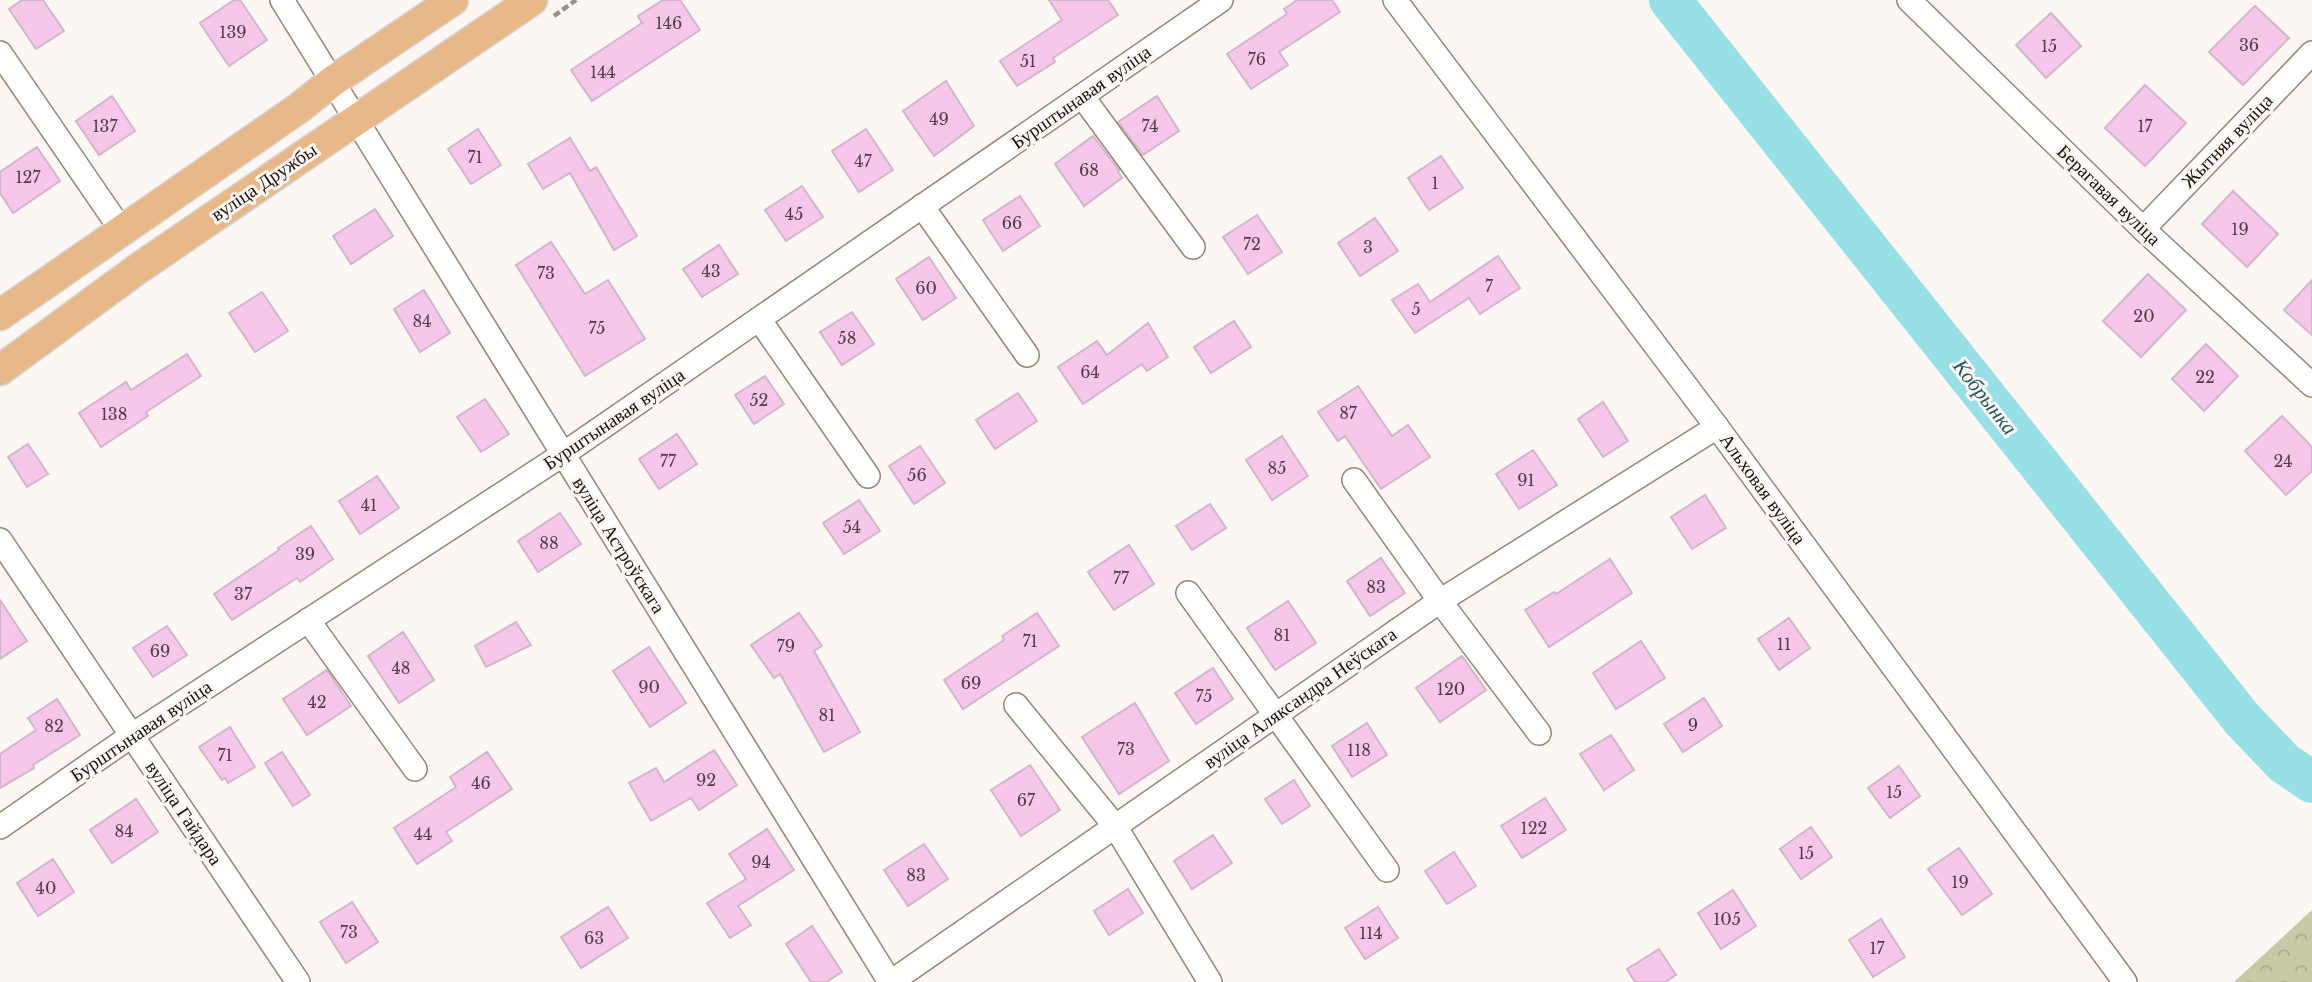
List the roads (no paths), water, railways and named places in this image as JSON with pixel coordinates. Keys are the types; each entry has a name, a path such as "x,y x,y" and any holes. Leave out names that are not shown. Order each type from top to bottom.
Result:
{"main road":[{"path":"0,315 453,0"},
{"path":"355,120 358,92 365,81 475,0"},
{"name":"вуліца Дружбы","path":"0,370 139,268 532,0"},
{"path":"139,268 218,196 326,118 335,98 333,82"},
{"path":"0,333 35,309 110,239"}],"street":[{"name":"вуліца Астроўскага","path":"282,0 890,982"},
{"name":"Бурштынавая вуліца","path":"0,827 131,736 562,455 1221,0"},
{"name":"Альховая вуліца","path":"1395,0 1717,427 2125,982"},
{"name":"Берагавая вуліца","path":"1909,0 2143,229 2312,385"},
{"path":"0,53 110,239"},
{"name":"Жытняя вуліца","path":"2143,229 2312,53"},
{"path":"1082,96 1193,247"},
{"path":"922,206 1027,355"},
{"path":"759,319 868,476"},
{"name":"вуліца Аляксандра Неўскага","path":"890,982 1440,601 1717,427"},
{"path":"1354,480 1539,733"},
{"name":"вуліца Гайдара","path":"0,540 298,982"},
{"path":"1188,593 1387,870"},
{"path":"308,620 415,769"},
{"path":"1016,705 1115,826 1210,982"}],"waterway":[{"name":"Кобрынка","path":"1670,0 2242,719 2284,763 2312,782"}]}
